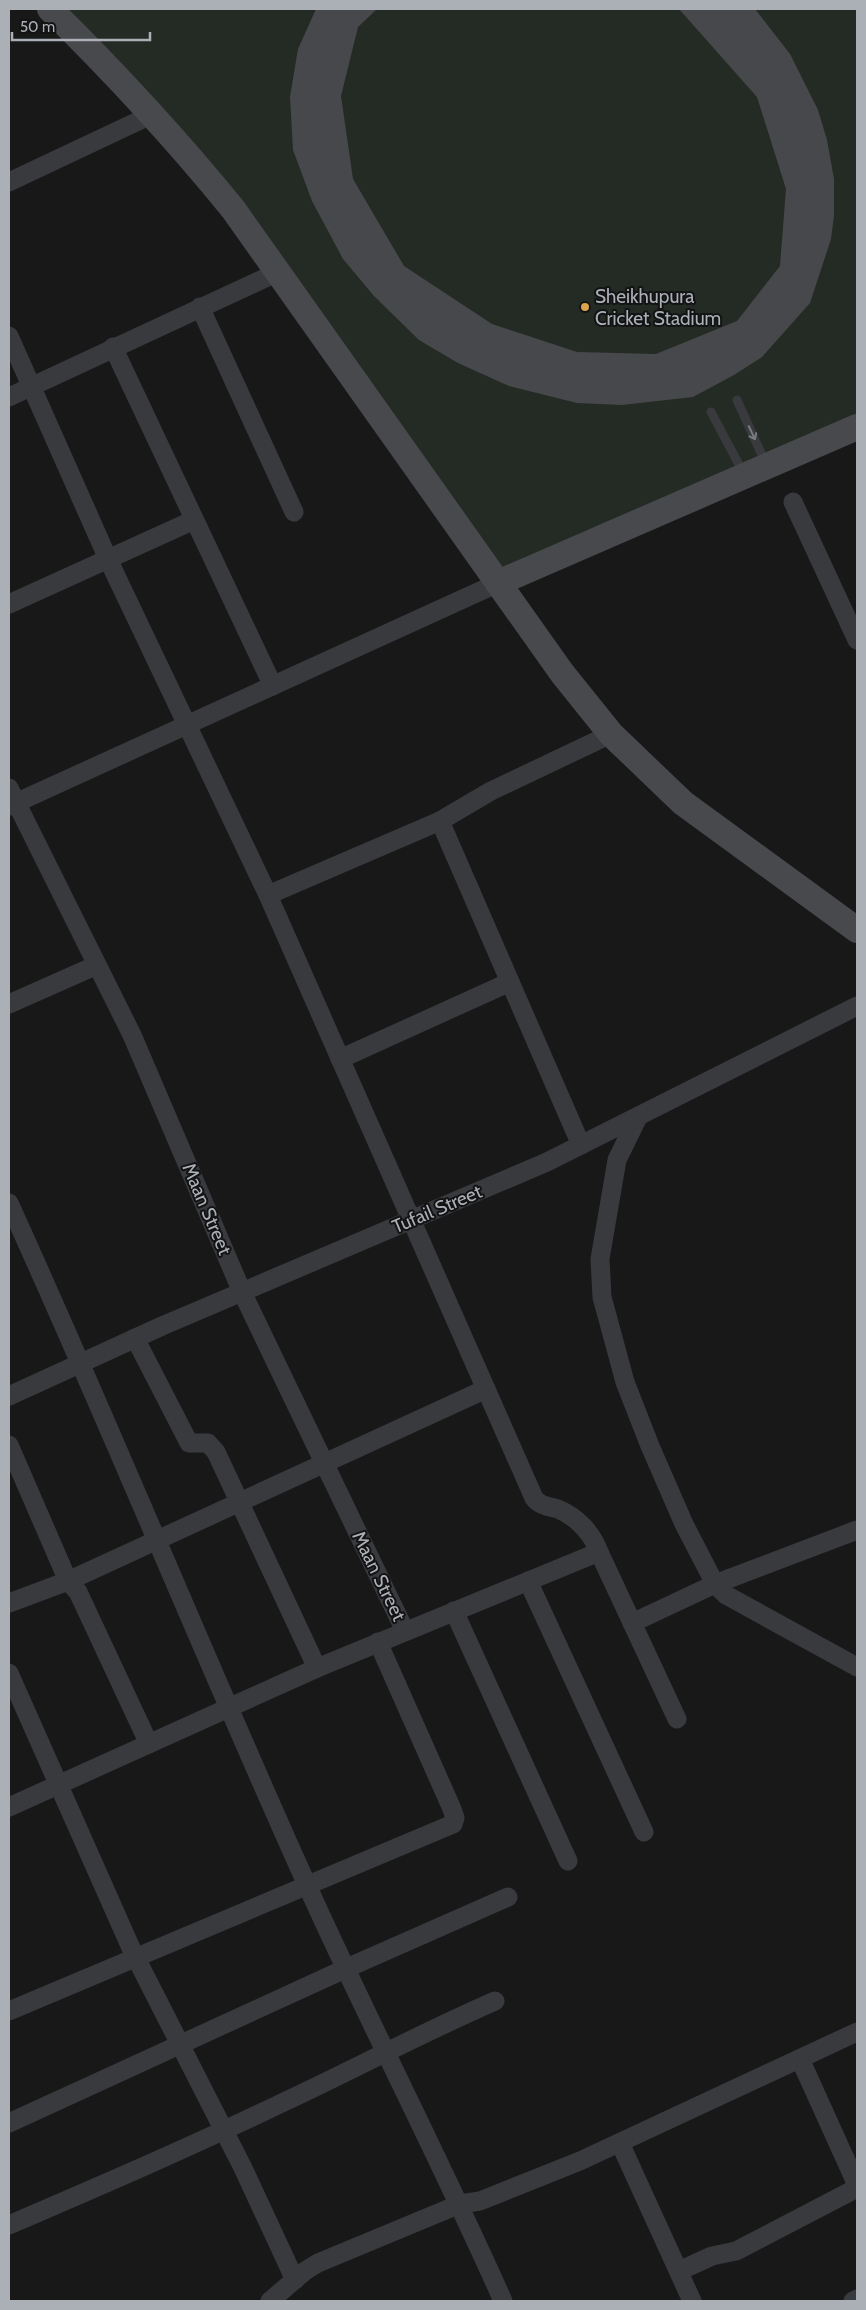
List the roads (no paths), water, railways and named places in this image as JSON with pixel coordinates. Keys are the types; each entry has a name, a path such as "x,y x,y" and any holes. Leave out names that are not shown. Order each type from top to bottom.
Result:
{"street":[{"path":"50,9 188,154 233,209 562,673 611,734 682,803 857,930"},
{"path":"9,182 151,114"},
{"path":"9,397 278,272"},
{"path":"200,308 294,512"},
{"path":"9,336 108,559 188,724 268,896 534,1498 539,1504 562,1511 577,1521 592,1538 677,1719"},
{"path":"113,348 273,686"},
{"path":"11,799 188,724 498,583 857,427"},
{"path":"794,502 857,640"},
{"path":"9,604 194,520"},
{"path":"268,896 440,821 491,791 611,734"},
{"name":"Maan Street","path":"11,799 132,1035 242,1292 405,1631"},
{"path":"440,821 581,1145"},
{"path":"9,1004 97,965"},
{"path":"340,1059 510,982"},
{"name":"Tufail Street","path":"9,1396 135,1338 547,1162 857,1006"},
{"path":"638,1116 617,1160 600,1259 602,1297 625,1382 650,1446 684,1524 715,1584 726,1595 857,1667"},
{"path":"9,1203 81,1363 228,1708 307,1885 460,2204 503,2301"},
{"path":"135,1338 189,1443 208,1443 211,1445 317,1668"},
{"path":"9,1603 68,1581 486,1389"},
{"path":"9,1444 68,1581 78,1592 149,1744"},
{"path":"632,1623 715,1584 857,1530"},
{"path":"9,1807 317,1668 599,1552"},
{"path":"528,1581 644,1832"},
{"path":"454,1611 568,1861"},
{"path":"9,2010 136,1959 448,1826 455,1821 452,1809 378,1642"},
{"path":"9,1673 15,1702 58,1784 136,1959 224,2131 295,2280"},
{"path":"9,2123 346,1968 508,1897"},
{"path":"9,2225 224,2131 388,2053 425,2031 495,2001"},
{"path":"270,2301 318,2263 460,2204 480,2201 523,2185 857,2032"},
{"path":"679,2271 712,2256 736,2251 857,2187 800,2059"},
{"path":"620,2142 692,2301"},
{"path":"853,2301 857,2299"}],"lane":[{"path":"737,400 756,471"},
{"path":"711,412 756,471"}],"place":[{"name":"Sheikhupura Cricket Stadium","path":"585,307"}]}
